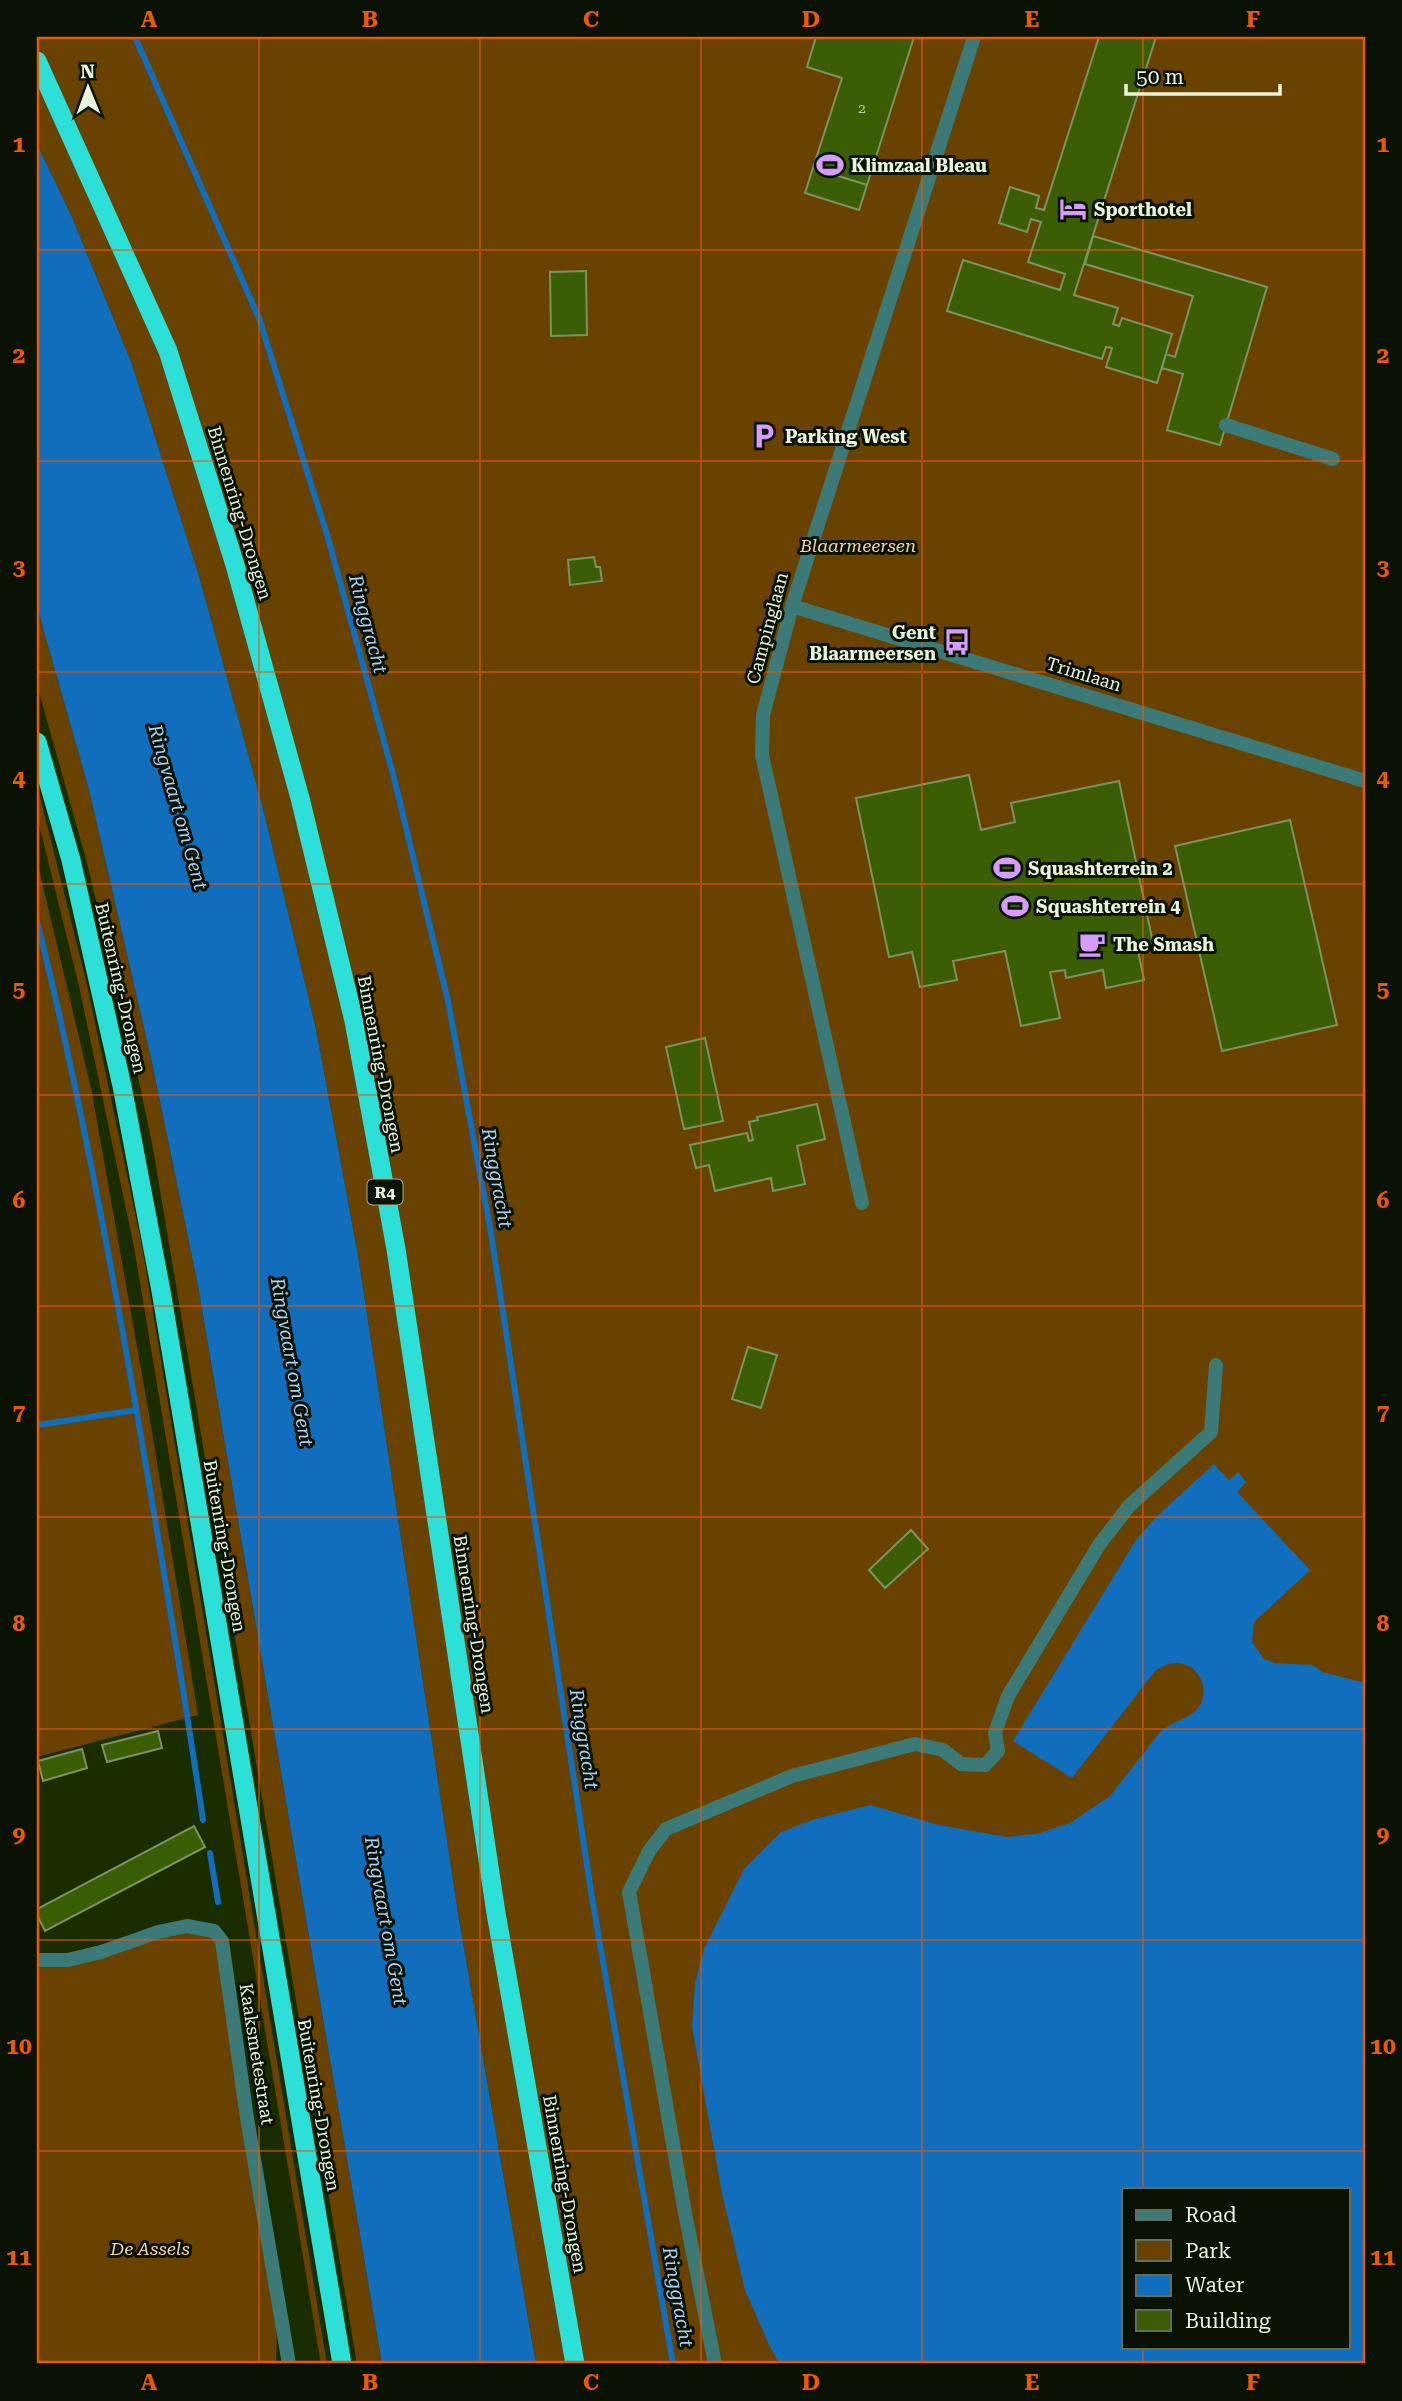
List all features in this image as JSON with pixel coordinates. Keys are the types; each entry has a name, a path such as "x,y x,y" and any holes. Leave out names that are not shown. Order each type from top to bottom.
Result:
{"highway":[{"name":"Binnenring-Drongen","path":"37,61 168,351 243,591 300,798 354,1021 396,1249 496,1913 575,2364"},
{"name":"Buitenring-Drongen","path":"37,742 71,860 122,1086 161,1291 342,2364"}],"street":[{"name":"Campinglaan","path":"862,1203 762,755 763,715 792,606 974,37"},
{"path":"1226,425 1333,459"},
{"name":"Trimlaan","path":"792,606 1365,781"},
{"path":"715,2364 685,2213 629,1892 649,1851 666,1829 792,1776 915,1744 943,1750 961,1764 985,1765 998,1751 995,1733 1008,1696 1099,1545 1129,1507 1211,1432 1216,1365"},
{"name":"Kaaksmetestraat","path":"37,1960 68,1960 101,1952 158,1932 187,1926 214,1931 222,1941 247,2118 289,2364"}],"green space":[{"name":"Blaarmeersen","path":"37,37 1365,37 1365,2364 536,2364 459,1919 358,1255 316,1029 263,808 199,576 132,364 72,217 37,144"},
{"path":"37,607 89,790 152,1063 198,1286 382,2364 357,2364 153,1148 130,1039 86,859 37,685"},
{"path":"37,785 87,985 142,1246 327,2364 321,2364 134,1247 79,986 37,816"},
{"path":"37,861 91,1088 150,1420 198,1715 37,1757"},
{"name":"De Assels","path":"214,1931 277,2322 276,2364 37,2364 37,1960 158,1932"}],"water":[{"name":"Ringvaart om Gent","path":"37,144 72,217 132,364 199,576 263,808 316,1029 358,1255 459,1919 536,2364 382,2364 198,1286 152,1063 89,790 37,607"},
{"path":"1214,1464 1229,1480 1238,1472 1246,1482 1237,1492 1310,1570 1254,1622 1252,1642 1264,1659 1275,1663 1313,1665 1322,1672 1365,1683 1365,2364 780,2364 745,2290 722,2193 692,2027 695,1983 704,1949 744,1869 781,1832 815,1819 870,1805 939,1825 1007,1837 1040,1833 1070,1823 1110,1796 1160,1732 1192,1714 1200,1705 1203,1685 1197,1673 1187,1665 1177,1663 1155,1671 1072,1778 1013,1741 1136,1540 1156,1517"}],"building":[{"path":"816,37 914,37 867,185 813,168 842,78 807,67"},
{"name":"Sporthotel","path":"1099,37 1156,37 1074,295 1118,308 1113,324 1119,326 1122,318 1172,334 1157,383 1106,367 1112,348 1106,347 1102,359 947,311 963,260 1060,290 1065,274 1028,262 1041,222 1031,219 1027,232 999,223 1010,187 1039,196 1036,208 1044,210"},
{"path":"813,168 867,185 859,210 805,193"},
{"path":"1093,236 1267,287 1220,445 1167,430 1183,374 1162,368 1166,354 1175,357 1193,296 1085,264"},
{"path":"586,271 587,335 551,336 550,272"},
{"path":"594,557 596,567 600,567 602,581 570,585 568,560"},
{"path":"969,775 981,830 1015,822 1011,803 1119,781 1153,943 1137,946 1144,980 1106,988 1103,970 1066,978 1065,970 1050,972 1060,1018 1021,1026 1005,951 953,961 957,980 920,987 912,952 889,957 856,798"},
{"path":"1290,820 1337,1025 1222,1051 1175,846"},
{"path":"705,1038 723,1121 684,1129 666,1047"},
{"path":"817,1104 825,1139 797,1146 805,1184 773,1191 771,1178 715,1191 709,1165 696,1168 690,1145 747,1133 749,1141 753,1140 749,1122 758,1120 757,1117"},
{"path":"748,1347 777,1355 761,1408 732,1399"},
{"path":"911,1530 928,1549 885,1588 869,1570"},
{"path":"158,1731 162,1748 107,1762 102,1745"},
{"path":"82,1749 87,1768 43,1781 38,1761"},
{"path":"194,1826 205,1847 45,1931 37,1909"}],"waterway":[{"name":"Ringgracht","path":"135,37 259,318 328,538 393,774 448,1001 491,1233 592,1898 673,2364"},
{"path":"37,921 97,1192 137,1414 203,1820"},
{"path":"37,1425 136,1410"},
{"path":"210,1853 218,1902"}],"place":[{"name":"Klimzaal Bleau","path":"830,165"},
{"name":"Sporthotel","path":"1073,209"},
{"name":"Parking West","path":"764,436"},
{"name":"Gent Blaarmeersen","path":"957,642"},
{"name":"Squashterrein 2","path":"1007,868"},
{"name":"Squashterrein 4","path":"1015,906"},
{"name":"The Smash","path":"1092,944"}]}
